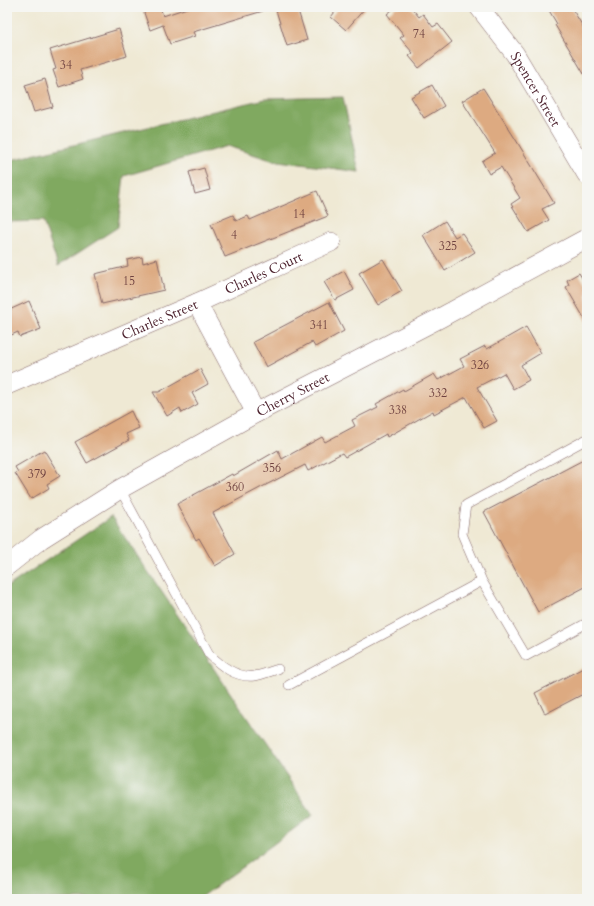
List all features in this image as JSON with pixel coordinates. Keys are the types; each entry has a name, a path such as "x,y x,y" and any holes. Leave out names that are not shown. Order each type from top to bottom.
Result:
{"street":[{"name":"Spencer Street","path":"479,7 515,54 587,175"},
{"name":"Cherry Street","path":"7,566 41,539 120,489 256,413 440,318 587,238"},
{"name":"Charles Court","path":"197,303 331,242"},
{"name":"Charles Street","path":"7,385 197,303 256,413"}],"lane":[{"path":"587,439 466,505 462,534 482,581 526,656 587,623"},
{"path":"120,489 209,654 230,671 240,675 254,676 278,669"},
{"path":"289,685 482,581"}],"green space":[{"path":"343,97 359,172 271,160 227,146 124,176 118,227 58,266 43,221 7,222 7,161 264,99"},
{"path":"111,517 313,815 199,899 7,899 7,587"}],"building":[{"path":"142,7 160,7 163,16 190,7 262,7 263,11 193,32 195,36 170,44 163,25 150,30"},
{"path":"275,7 297,7 307,40 287,46"},
{"path":"339,7 366,7 346,30 331,17"},
{"path":"396,7 411,7 419,17 423,14 433,27 438,24 452,42 419,68 409,56 413,53 400,38 404,35 387,14"},
{"path":"547,7 571,7 587,33 587,79 555,25 557,24"},
{"path":"119,29 127,56 80,70 83,79 59,87 53,70 56,69 50,50"},
{"path":"45,79 53,107 34,112 25,85"},
{"path":"432,85 444,106 424,118 411,97"},
{"path":"483,88 554,203 542,209 549,220 528,232 511,204 520,198 501,167 489,174 482,161 495,153 462,101"},
{"path":"204,168 210,190 195,194 189,172"},
{"path":"317,191 328,216 225,257 211,224 233,215 236,221 248,216 250,220"},
{"path":"445,221 455,237 462,233 475,252 445,271 423,235"},
{"path":"142,257 143,263 157,259 164,290 102,304 95,274 128,266 127,260"},
{"path":"383,259 402,291 378,305 359,273"},
{"path":"344,271 354,290 335,300 324,282"},
{"path":"579,273 587,286 587,323 566,287 569,285 567,280"},
{"path":"29,301 41,329 20,337 18,332 7,337 7,311"},
{"path":"329,302 344,331 315,347 312,342 266,367 253,342"},
{"path":"526,327 541,353 521,365 529,380 513,389 504,373 477,387 497,421 484,428 466,397 434,414 433,411 387,437 386,434 345,457 342,453 308,471 305,465 213,513 235,554 215,566 199,538 196,540 177,504 232,474 233,476 278,450 282,459 322,437 325,442 355,426 352,420 378,407 376,404 403,389 404,391 434,374 438,380 464,366 460,359 485,346 487,349"},
{"path":"200,369 208,384 192,393 198,404 182,413 180,408 167,416 153,392 159,392"},
{"path":"131,411 139,428 126,434 129,440 87,463 75,442"},
{"path":"44,450 60,476 47,484 49,488 31,499 15,473 18,472 15,467"},
{"path":"587,458 587,586 538,612 484,512"},
{"path":"587,666 587,692 545,714 535,693"}]}
